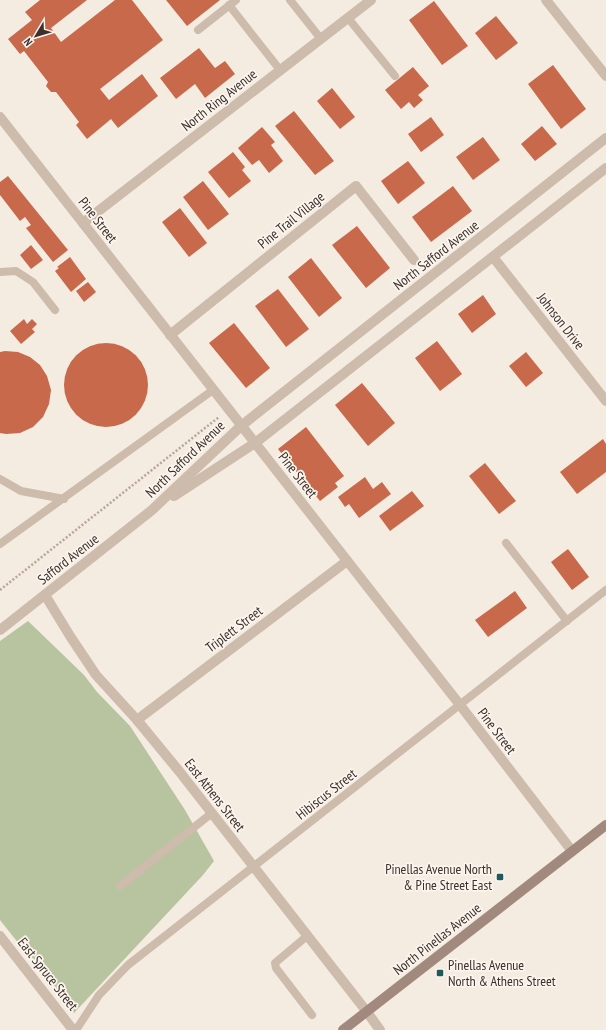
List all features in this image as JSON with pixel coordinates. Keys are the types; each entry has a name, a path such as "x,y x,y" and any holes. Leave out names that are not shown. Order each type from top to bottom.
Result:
{"main road":[{"name":"North Pinellas Avenue","path":"343,1030 606,825"}],"street":[{"name":"North Ring Avenue","path":"83,223 371,0"},
{"path":"546,0 605,72"},
{"name":"Pine Street","path":"0,117 460,705 572,851"},
{"name":"North Safford Avenue","path":"152,510 241,426 606,138"},
{"name":"North Safford Avenue","path":"152,510 255,443 606,168"},
{"name":"Pine Trail Village","path":"170,335 356,186 414,260"},
{"name":"Johnson Drive","path":"493,257 606,401"},
{"name":"Safford Avenue","path":"0,630 152,510"},
{"name":"Triplett Street","path":"137,720 347,561"},
{"name":"East Athens Street","path":"45,595 96,675 137,720 212,813 380,1030"},
{"name":"East Spruce Street","path":"0,936 74,1030"}],"lane":[{"path":"198,30 236,0"},
{"path":"290,0 321,39"},
{"path":"229,5 280,70"},
{"path":"348,18 395,76"},
{"path":"0,272 16,271 33,282 55,310"},
{"path":"0,544 213,390"},
{"path":"0,480 21,491 64,499"},
{"path":"506,543 567,621"},
{"name":"Hibiscus Street","path":"74,1030 99,995 128,965 606,590"},
{"path":"120,886 212,813"},
{"path":"307,936 275,962 276,968 312,1015"}],"green space":[{"path":"28,621 84,675 97,692 130,726 185,810 214,861 203,875 74,1013 38,963 23,949 0,920 0,641"}],"building":[{"path":"40,0 87,0 51,28 61,42 115,0 132,0 163,40 100,89 109,100 142,74 158,96 118,128 111,119 87,139 76,125 79,122 56,92 51,92 46,86 48,82 24,51 20,54 8,39 32,20 25,12"},
{"path":"166,0 220,0 187,26"},
{"path":"434,1 468,46 442,65 409,20"},
{"path":"496,16 518,43 496,60 475,33"},
{"path":"199,48 215,68 225,61 235,74 205,98 195,84 176,99 160,78"},
{"path":"553,65 586,109 561,129 528,84"},
{"path":"413,67 429,86 418,95 423,100 414,108 409,102 401,109 385,90"},
{"path":"332,88 355,117 340,129 317,101"},
{"path":"294,111 334,161 315,175 275,126"},
{"path":"431,117 444,135 421,152 408,134"},
{"path":"542,126 557,144 535,161 521,144"},
{"path":"262,127 275,142 271,145 283,161 269,173 259,160 252,165 238,148"},
{"path":"483,137 500,160 473,180 456,157"},
{"path":"233,152 245,167 242,170 251,181 229,198 208,172"},
{"path":"408,161 425,183 398,204 381,181"},
{"path":"8,176 68,250 53,262 26,228 31,225 25,217 20,221 0,195 0,182"},
{"path":"203,181 229,214 208,230 183,197"},
{"path":"453,186 472,211 431,242 412,217"},
{"path":"180,208 207,243 189,257 162,222"},
{"path":"357,226 390,268 366,288 332,245"},
{"path":"31,245 43,260 31,269 20,255"},
{"path":"70,257 86,279 71,292 55,271 59,268 57,267"},
{"path":"311,258 342,298 319,317 288,277"},
{"path":"88,282 96,292 84,302 76,291"},
{"path":"278,289 309,329 286,347 255,306"},
{"path":"483,295 496,314 472,333 458,314"},
{"path":"24,319 27,324 32,319 37,324 32,329 35,332 21,344 10,331"},
{"path":"234,323 270,368 246,388 209,343"},
{"path":"437,341 462,374 440,391 415,358"},
{"path":"106,343 122,346 136,355 145,369 148,385 145,401 136,415 122,424 106,427 90,424 76,415 67,401 64,385 67,369 76,355 90,346"},
{"path":"0,352 18,352 30,357 40,365 47,376 51,390 49,404 43,417 33,427 20,433 0,433"},
{"path":"526,352 543,373 526,387 509,366"},
{"path":"362,383 395,423 368,446 335,405"},
{"path":"306,427 344,476 335,483 338,487 320,501 278,449"},
{"path":"603,439 606,444 606,472 577,494 560,472"},
{"path":"485,463 516,501 499,514 469,476"},
{"path":"365,477 373,489 382,482 391,494 359,518 349,504 345,507 338,497"},
{"path":"412,491 424,506 390,531 379,516"},
{"path":"568,549 589,577 572,590 551,562"},
{"path":"515,591 527,608 488,637 475,620"}],"place":[{"name":"Pinellas Avenue North & Pine Street East","path":"500,877"},
{"name":"Pinellas Avenue North & Athens Street","path":"440,973"}]}
